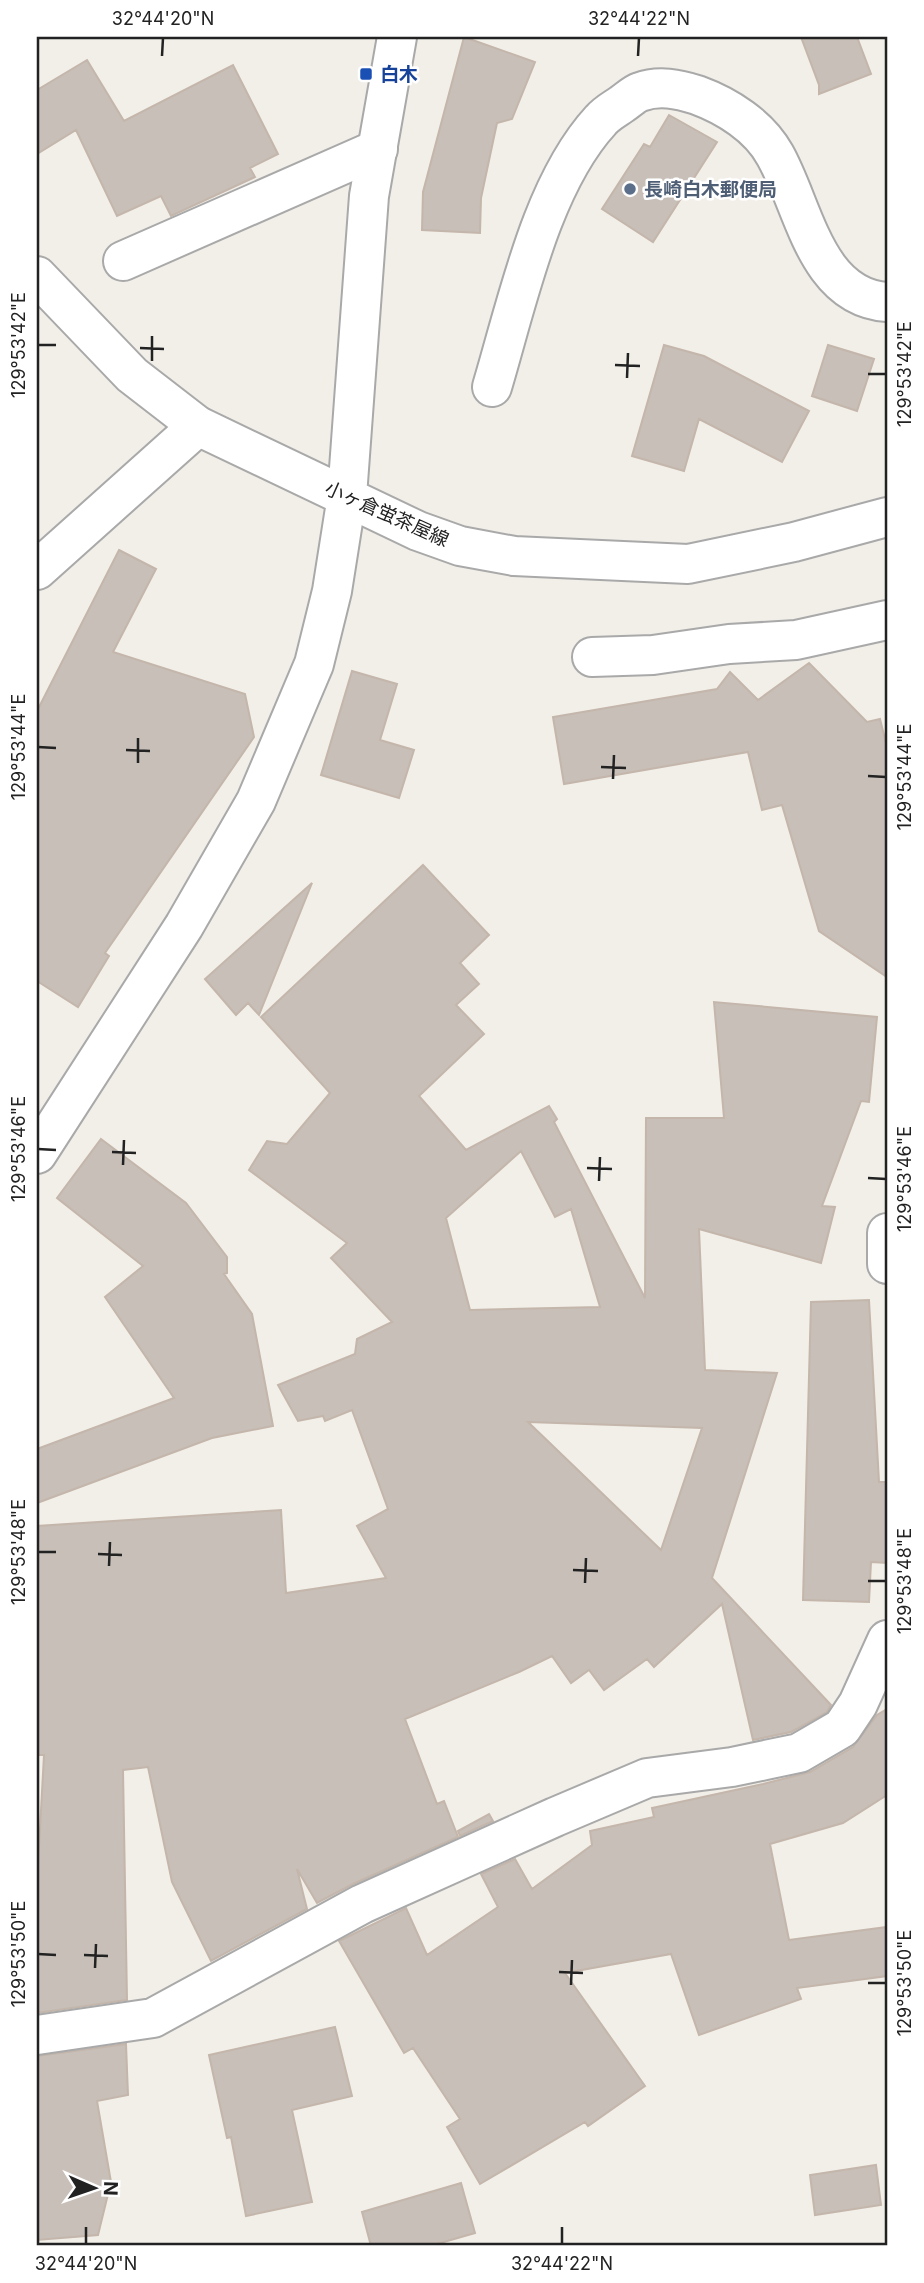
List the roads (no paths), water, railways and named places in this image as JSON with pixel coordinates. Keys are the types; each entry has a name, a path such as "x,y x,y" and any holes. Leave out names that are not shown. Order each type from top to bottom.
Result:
{"street":[{"path":"37,1154 184,926 256,801 314,664 332,591 346,496 368,210 397,37"},
{"path":"492,387 544,215 579,150 602,118 639,92 673,87 743,117 774,152 822,261 836,280 856,293 876,301 887,302"},
{"path":"123,261 377,149"},
{"name":"小ヶ倉蛍茶屋線","path":"37,276 132,375 198,426 418,531 460,546 514,556 688,564 794,542 887,517"},
{"path":"37,570 198,426"},
{"path":"592,657 653,655 729,644 796,640 887,620"},
{"path":"887,1233 887,1264"},
{"path":"37,2035 153,2018 362,1904 647,1778 732,1767 799,1753 842,1728 858,1704 887,1640"}],"place":[{"name":"白木","path":"366,74"},
{"name":"長崎白木郵便局","path":"630,189"}]}
